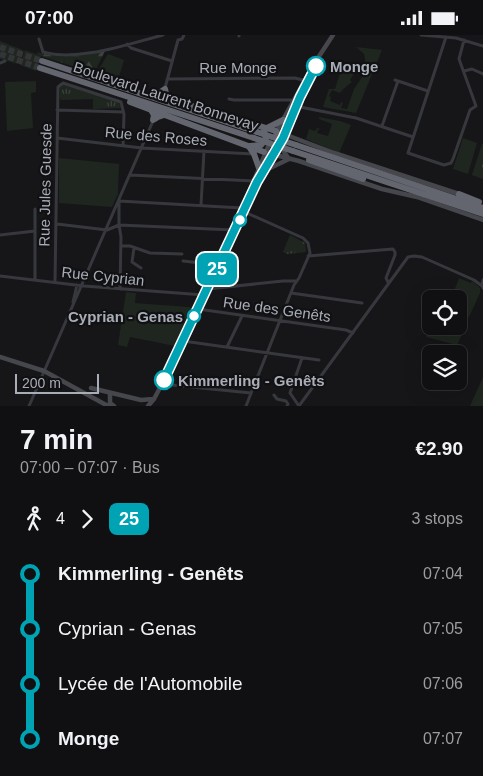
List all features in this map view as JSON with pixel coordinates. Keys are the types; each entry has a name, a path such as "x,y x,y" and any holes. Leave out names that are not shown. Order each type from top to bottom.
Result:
{"highway":[{"name":"Boulevard Laurent Bonnevay","path":"483,208 294,150 275,148 270,142 256,135 97,87 41,65 112,85 256,135 294,150 483,214"},
{"path":"112,85 120,85 167,98 276,131 278,147"},
{"path":"97,87 150,110 264,152"},
{"path":"156,95 164,89 167,98"},
{"path":"150,110 154,115 153,120"},
{"path":"153,120 164,115"},
{"path":"264,128 286,123"},
{"path":"249,147 261,145 266,139 264,128"},
{"path":"249,147 261,170"},
{"path":"294,150 363,179"},
{"path":"458,194 483,203"}],"main road":[{"path":"152,406 208,289 261,170 278,147 284,135 286,123 306,81 333,35"},
{"path":"261,170 264,152 276,131 286,123"},
{"path":"286,123 294,150"},
{"path":"276,131 284,135 294,150 382,189 417,197"},
{"path":"316,146 284,152 288,140 316,146 458,194"},
{"path":"270,142 273,155"},
{"path":"264,152 273,155 294,150"},
{"path":"261,170 294,150"},
{"path":"363,179 483,219"},
{"path":"0,357 44,371 111,405 112,393"},
{"path":"91,388 141,400 154,399"},
{"path":"141,400 147,406 154,399"}],"street":[{"path":"39,39 42,52 65,55 85,53 163,35"},
{"path":"164,89 178,40 182,39 184,35"},
{"path":"421,35 449,37 483,46"},
{"path":"174,36 178,40"},
{"path":"449,37 428,91 408,153 448,165 453,159 470,109 476,106 460,56 464,40"},
{"path":"127,44 132,48 172,61"},
{"path":"0,63 6,61"},
{"path":"464,71 472,69 483,74"},
{"name":"Rue Monge","path":"168,79 295,78 306,81"},
{"path":"382,126 396,81 428,91"},
{"name":"Rue Jules Guesde","path":"55,282 58,87 63,83 117,100 121,102 123,112"},
{"path":"229,99 290,100 296,105 356,118 413,137"},
{"path":"57,110 123,112 122,145"},
{"path":"29,406 72,307 79,286 107,230 153,120"},
{"name":"Rue des Roses","path":"57,138 142,148 254,154"},
{"path":"201,205 204,151"},
{"path":"130,175 256,181"},
{"path":"119,201 240,207 249,214 305,239 310,250 308,257 279,321 246,406"},
{"path":"119,201 120,289"},
{"path":"35,209 35,280"},
{"path":"56,224 107,230 119,225 234,230"},
{"path":"0,235 35,231"},
{"path":"121,247 134,248 150,253 182,254"},
{"path":"134,248 132,262 141,268"},
{"path":"308,257 393,249 395,255 386,278 388,282"},
{"path":"302,358 290,393 299,406 388,282 405,260 414,256 440,264 453,272 474,280 482,287"},
{"path":"183,261 219,265"},
{"name":"Rue Cyprian","path":"0,276 79,286 205,295"},
{"path":"474,280 483,280 482,287"},
{"path":"208,289 296,281"},
{"path":"291,293 362,303"},
{"name":"Rue des Genêts","path":"198,309 337,329 353,333"},
{"path":"227,347 242,315"},
{"path":"183,341 319,360"},
{"path":"162,384 251,393"},
{"path":"274,395 277,399 286,401 287,406"}],"green space":[{"path":"0,41 23,50 18,64 0,59"},
{"path":"356,47 382,50 356,113 323,107 329,89 335,89 341,70 353,74 356,71 350,80 352,82 340,93 332,90 329,96 331,97 330,101 340,105 341,102 343,103 341,108 347,109 354,89 362,77 366,65 364,54"},
{"path":"25,50 41,56 36,71 20,65"},
{"path":"105,51 94,73 38,55 37,52 63,57"},
{"path":"108,54 124,60 118,80 97,72"},
{"path":"36,81 36,92 31,93 33,128 7,131 5,82"},
{"path":"63,83 118,101 121,108 93,109 93,99 61,100 60,86"},
{"path":"319,117 351,125 339,153 306,139 309,129 315,131 317,128 321,129 317,133 328,136 332,124 319,119"},
{"path":"463,138 477,143 468,174 453,169"},
{"path":"483,144 483,179 472,175"},
{"path":"59,158 119,164 118,194 112,207 59,203"},
{"path":"290,235 305,243 306,252 287,254 283,252"},
{"path":"459,278 471,283 472,281 480,288 480,293 469,317 467,317 467,290 454,290"},
{"path":"126,292 136,293 135,303 193,308 175,346 130,337 127,347 118,345"},
{"path":"427,335 462,335 457,345 426,337"},
{"path":"483,377 483,406 470,406"}],"tunnel":[{"path":"0,47 42,61"},
{"path":"0,54 40,68"}],"bus line":[{"name":"25","path":"164,380 246,209 257,182 283,138 300,97 316,66"}],"place":[{"name":"Monge","path":"316,66"},
{"name":"Cyprian - Genas","path":"194,316"},
{"name":"Kimmerling - Genêts","path":"164,380"}]}
